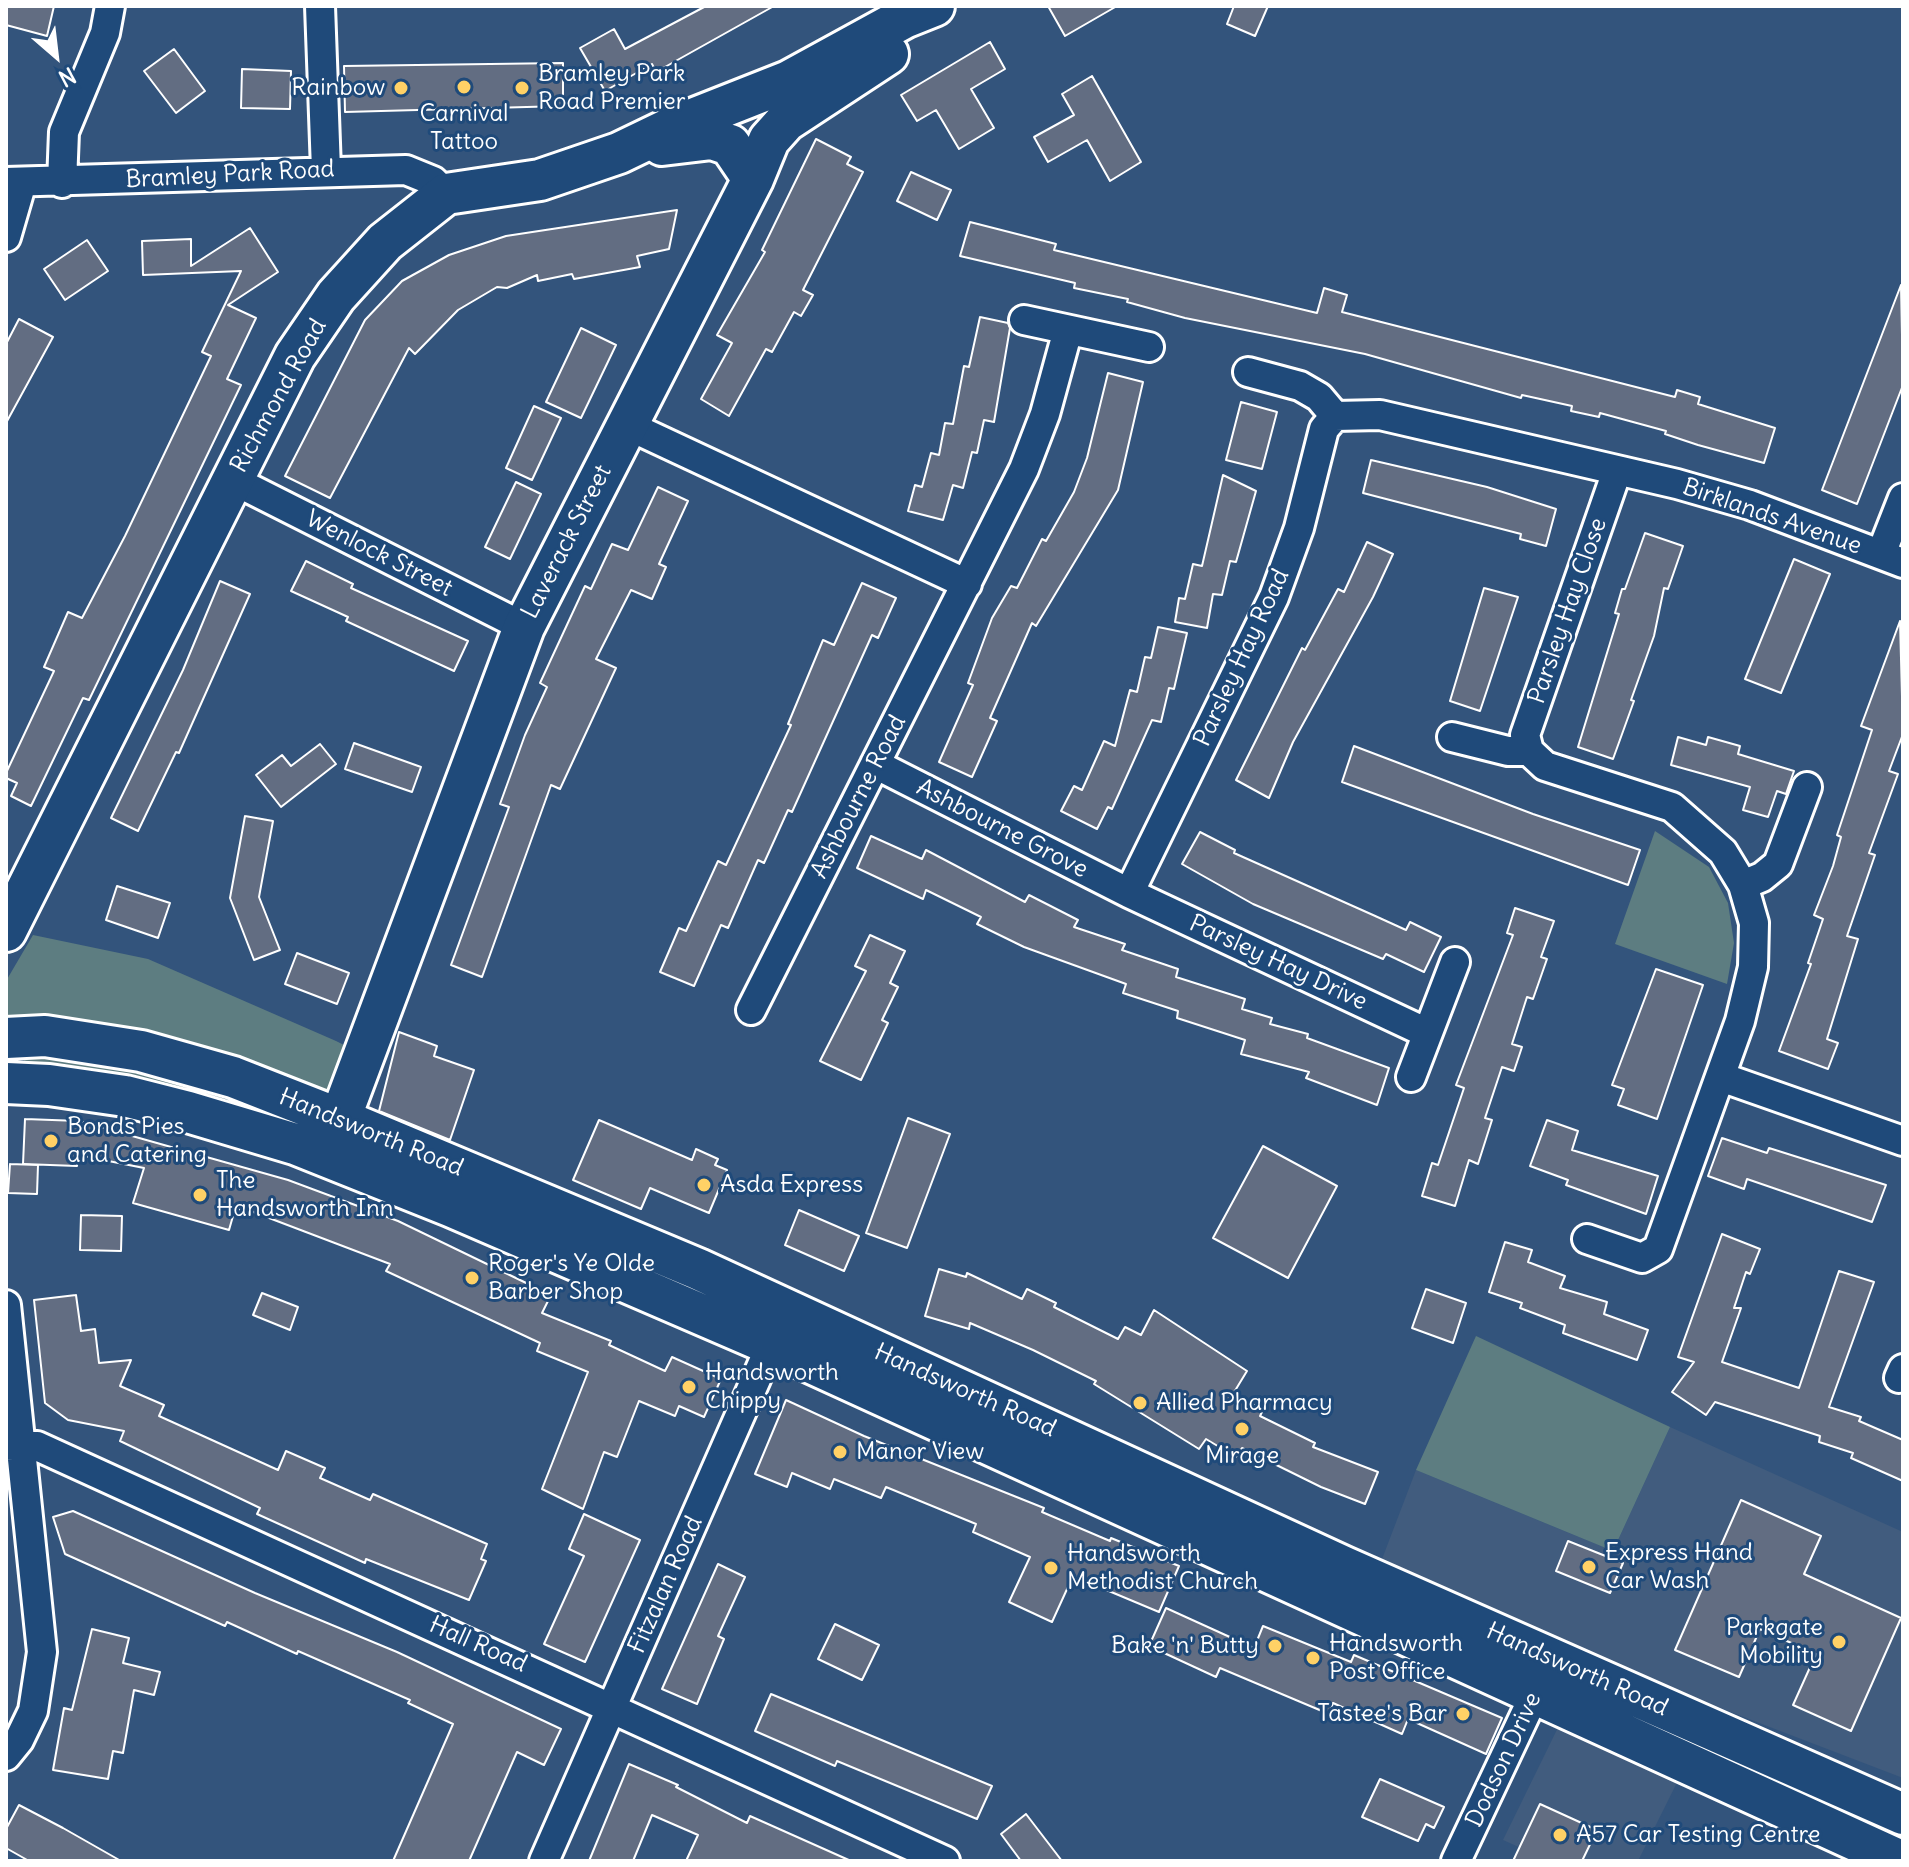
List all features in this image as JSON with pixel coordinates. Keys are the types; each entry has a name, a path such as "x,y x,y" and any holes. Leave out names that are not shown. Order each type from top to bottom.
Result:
{"main road":[{"name":"Richmond Road","path":"6,931 295,356 336,296 385,242 446,194 540,180 619,153 675,126 789,81 904,18 934,6"},
{"name":"Laverack Street","path":"340,1119 524,627 753,179 769,140 786,121 915,35 946,6"},
{"path":"619,153 712,139 730,145 753,179"},
{"name":"Handsworth Road","path":"6,1038 45,1036 141,1051 233,1077 340,1119 778,1327 1382,1604 1543,1675 1903,1814"},
{"name":"Handsworth Road","path":"10,1080 125,1096 295,1144 450,1206 778,1327"},
{"path":"295,1144 314,1140 340,1119"},
{"name":"Handsworth Road","path":"1543,1675 1901,1861"}],"street":[{"path":"62,183 64,132 105,33 110,6"},
{"path":"320,6 326,170"},
{"name":"Bramley Park Road","path":"14,182 62,183 326,170 406,170 433,181 446,194"},
{"path":"6,237 14,182"},
{"path":"1024,320 1149,347"},
{"name":"Ashbourne Road","path":"751,1010 1024,469 1045,414 1068,330"},
{"path":"1248,372 1300,386 1319,397 1335,416 1380,415 1617,471"},
{"name":"Parsley Hay Road","path":"1129,893 1274,597 1299,528 1324,429 1335,416"},
{"path":"627,425 967,584"},
{"name":"Birklands Avenue","path":"1617,471 1750,505 1892,559 1903,498"},
{"name":"Parsley Hay Close","path":"1529,751 1525,735 1617,471"},
{"name":"Wenlock Street","path":"233,480 524,627"},
{"path":"1452,737 1508,751 1529,751 1545,766 1590,784 1672,807 1723,852 1743,885 1754,923 1753,967 1721,1077 1658,1249 1642,1258 1587,1239"},
{"name":"Ashbourne Grove","path":"875,764 1129,893"},
{"path":"1743,885 1762,877 1778,864 1807,787"},
{"name":"Parsley Hay Drive","path":"1129,893 1427,1033"},
{"path":"1411,1077 1455,962"},
{"path":"1721,1077 1903,1141"},
{"path":"6,1305 13,1445 42,1652 33,1711 6,1756"},
{"name":"Fitzalan Road","path":"544,1861 778,1327"},
{"name":"Hall Road","path":"13,1445 51,1452 945,1861"},
{"name":"Dodson Drive","path":"1456,1861 1543,1675"}],"shaded area":[{"path":"1670,1427 1903,1532 1903,1778 1715,1706 1638,1861 1550,1861 1503,1840 1593,1656 1379,1567 1416,1470 1613,1551"}],"green space":[{"path":"1655,831 1709,867 1728,903 1734,943 1727,984 1615,944"},
{"path":"33,935 148,959 346,1046 330,1088 314,1094 6,1018 6,981"},
{"path":"69,1059 154,1076 293,1120 290,1124 23,1066 24,1060"},
{"path":"1476,1336 1670,1427 1613,1551 1416,1470"}],"building":[{"path":"6,6 54,6 47,36 6,25"},
{"path":"706,6 774,6 656,72 652,64 605,91 580,48 614,29 625,49"},
{"path":"1048,6 1117,6 1065,36"},
{"path":"1234,6 1268,6 1255,36 1227,24"},
{"path":"990,42 1005,69 971,89 994,128 959,149 936,110 917,121 901,95"},
{"path":"174,49 205,91 176,113 144,71"},
{"path":"563,63 563,106 345,112 344,66"},
{"path":"242,69 291,71 290,109 241,108"},
{"path":"1092,76 1141,162 1110,181 1087,140 1048,162 1034,137 1074,115 1062,94"},
{"path":"816,139 851,157 847,164 863,172 803,290 813,295 801,316 794,312 772,352 766,349 729,416 701,399 732,343 717,335 765,252 762,250"},
{"path":"911,172 951,190 937,220 897,201"},
{"path":"677,210 669,249 637,256 640,267 574,279 572,274 538,281 537,275 507,288 497,287 458,310 415,354 409,348 330,498 285,476 365,320 402,281 449,255 506,236"},
{"path":"970,222 1056,244 1054,250 1317,313 1324,288 1347,295 1342,312 1675,397 1677,390 1700,397 1698,404 1775,428 1764,463 1698,445 1665,434 1666,431 1600,413 1599,417 1571,411 1572,406 1522,395 1521,398 1365,354 1185,318 1127,302 1128,299 1074,288 1075,283 960,256"},
{"path":"250,228 278,272 228,305 256,318 227,379 241,385 89,700 83,698 31,806 11,796 17,783 6,778 6,773 54,671 44,667 68,612 82,618 125,536 211,356 202,352 241,271 143,275 142,241 191,239 191,266"},
{"path":"87,240 108,271 65,300 44,269"},
{"path":"1901,285 1903,385 1857,504 1822,490"},
{"path":"980,317 1008,323 1010,328 994,422 984,420 977,453 972,452 963,488 953,485 943,520 908,511 915,485 922,487 931,453 939,455 945,423 953,424 964,366 969,367"},
{"path":"19,319 53,337 6,423 6,344"},
{"path":"581,328 616,345 581,418 546,402"},
{"path":"1108,373 1143,382 1118,490 1036,626 1032,623 990,718 997,721 972,777 939,762 973,685 968,683 992,618 1011,586 1017,588 1042,539 1046,541 1074,492 1087,458"},
{"path":"1241,402 1277,412 1262,469 1226,460"},
{"path":"534,406 561,418 532,480 506,468"},
{"path":"1371,460 1487,487 1556,509 1546,546 1520,539 1521,534 1363,493"},
{"path":"1223,475 1256,491 1236,562 1230,561 1222,595 1213,594 1207,628 1175,622 1179,598 1185,599 1193,564 1202,566"},
{"path":"516,482 541,494 510,559 485,547"},
{"path":"658,487 688,501 659,564 666,567 652,599 631,590 596,659 616,668 560,789 551,785 482,977 451,965 509,807 500,804 525,735 547,687 540,683 585,586 591,589 612,544 628,550"},
{"path":"1645,533 1683,546 1668,589 1664,588 1654,636 1613,759 1578,747 1619,614 1615,613 1622,589 1625,589"},
{"path":"1367,542 1393,554 1373,597 1293,742 1269,798 1236,780 1302,648 1305,650 1338,589 1344,592"},
{"path":"1794,559 1830,574 1781,693 1745,679"},
{"path":"306,561 353,584 351,588 468,641 454,671 346,621 348,617 291,591"},
{"path":"220,581 250,594 179,753 176,752 138,831 111,818 183,670"},
{"path":"862,583 896,598 878,638 872,635 792,812 788,810 764,863 758,860 728,928 721,925 694,986 660,972 679,928 686,931 718,861 726,865 791,725 788,724 823,640 834,645"},
{"path":"1484,588 1518,597 1480,711 1450,701"},
{"path":"1900,621 1903,734 1889,771 1898,774 1869,853 1875,855 1847,936 1858,939 1827,1039 1838,1043 1828,1069 1779,1051 1811,964 1808,963 1823,919 1814,915 1833,866 1841,837 1837,835 1872,730 1861,726"},
{"path":"1158,627 1187,633 1174,689 1169,688 1161,722 1152,720 1112,809 1108,807 1097,829 1061,811 1074,786 1082,790 1104,741 1115,746 1130,690 1137,692 1145,657 1151,658"},
{"path":"1678,737 1706,745 1708,737 1740,746 1738,754 1794,771 1786,794 1777,791 1768,817 1743,810 1750,787 1671,765"},
{"path":"354,743 421,767 412,792 345,769"},
{"path":"320,744 336,764 281,807 256,775 282,755 291,766"},
{"path":"1354,746 1533,814 1640,850 1628,885 1342,782"},
{"path":"245,816 273,821 259,897 280,950 254,960 230,898"},
{"path":"1200,832 1235,850 1234,853 1406,930 1410,922 1441,937 1424,972 1386,954 1383,959 1253,904 1182,864"},
{"path":"871,836 922,859 926,850 1025,902 1029,895 1078,920 1074,927 1125,944 1122,950 1178,969 1176,977 1245,999 1242,1009 1272,1018 1270,1024 1308,1034 1307,1038 1389,1068 1377,1105 1306,1078 1309,1072 1241,1054 1245,1040 1177,1018 1178,1011 1123,993 1126,984 1024,947 977,924 981,917 926,890 923,899 857,868"},
{"path":"117,886 170,903 158,938 106,920"},
{"path":"1515,908 1554,921 1541,957 1547,959 1533,999 1527,997 1512,1044 1522,1047 1514,1071 1502,1067 1485,1118 1492,1120 1478,1164 1469,1160 1455,1206 1422,1196 1432,1163 1438,1165 1464,1088 1456,1085 1513,935 1507,933"},
{"path":"870,935 905,951 890,983 898,987 882,1020 888,1023 861,1080 820,1061 866,971 855,966"},
{"path":"297,953 349,973 337,1004 285,984"},
{"path":"1656,969 1703,985 1657,1119 1618,1105 1624,1089 1612,1085"},
{"path":"399,1032 437,1046 434,1056 474,1070 450,1140 379,1111"},
{"path":"908,1118 950,1134 907,1248 866,1233"},
{"path":"25,1119 79,1121 288,1180 398,1221 551,1295 542,1313 611,1341 609,1345 665,1371 672,1357 721,1379 704,1417 679,1406 675,1416 639,1401 617,1457 604,1452 583,1509 542,1489 588,1372 537,1351 540,1343 386,1271 390,1264 248,1210 235,1209 229,1230 133,1203 144,1168 78,1155 77,1166 23,1164"},
{"path":"599,1120 692,1160 696,1149 718,1159 715,1165 727,1170 709,1213 650,1188 641,1209 573,1180"},
{"path":"1547,1120 1578,1131 1572,1150 1658,1176 1646,1214 1566,1185 1568,1180 1530,1166"},
{"path":"1722,1138 1767,1153 1769,1148 1886,1185 1872,1222 1747,1179 1744,1189 1708,1176"},
{"path":"1263,1146 1337,1186 1288,1278 1213,1238"},
{"path":"10,1164 38,1165 37,1194 8,1193"},
{"path":"799,1210 859,1236 844,1271 785,1245"},
{"path":"81,1215 122,1216 121,1251 80,1250"},
{"path":"1722,1234 1760,1249 1750,1274 1746,1272 1734,1308 1741,1308 1722,1362 1799,1388 1839,1271 1874,1282 1829,1407 1861,1417 1859,1421 1903,1440 1903,1481 1851,1458 1853,1453 1819,1442 1820,1436 1715,1402 1706,1415 1672,1392 1694,1362 1678,1357"},
{"path":"1505,1242 1532,1250 1528,1262 1565,1276 1560,1288 1607,1302 1604,1314 1648,1330 1637,1360 1563,1333 1565,1325 1520,1308 1522,1303 1489,1292"},
{"path":"939,1269 966,1277 967,1273 1022,1299 1027,1289 1056,1303 1054,1307 1118,1339 1125,1327 1141,1335 1154,1310 1247,1371 1233,1394 1263,1410 1260,1416 1315,1443 1313,1447 1378,1472 1365,1504 1321,1487 1242,1448 1236,1457 1206,1439 1199,1449 1094,1384 1096,1381 1033,1350 970,1323 969,1329 925,1316"},
{"path":"1426,1289 1466,1303 1453,1343 1412,1328"},
{"path":"262,1293 298,1307 290,1330 253,1315"},
{"path":"76,1295 81,1331 95,1329 99,1363 131,1360 120,1386 164,1405 159,1416 278,1470 286,1451 325,1468 320,1478 370,1500 373,1494 487,1544 481,1559 486,1561 469,1600 366,1559 365,1563 257,1514 260,1508 120,1441 124,1431 68,1420 45,1403 34,1300"},
{"path":"786,1400 864,1436 1044,1508 1042,1512 1110,1541 1111,1538 1179,1566 1159,1612 1073,1576 1052,1622 1009,1602 1030,1557 973,1532 976,1524 886,1487 881,1498 834,1479 830,1489 792,1473 787,1487 755,1474"},
{"path":"1741,1500 1821,1536 1804,1574 1901,1618 1851,1731 1793,1705 1816,1654 1760,1629 1739,1677 1675,1650"},
{"path":"73,1511 255,1593 397,1652 561,1729 544,1765 517,1752 469,1861 393,1861 453,1724 408,1703 410,1700 227,1622 225,1626 65,1554 53,1517"},
{"path":"584,1514 640,1540 585,1662 544,1644 584,1556 569,1549"},
{"path":"1568,1541 1623,1563 1610,1593 1556,1571"},
{"path":"718,1564 745,1577 718,1636 724,1639 697,1704 662,1689"},
{"path":"1166,1608 1254,1648 1263,1626 1351,1662 1354,1655 1502,1718 1486,1754 1408,1719 1402,1734 1333,1703 1329,1714 1220,1668 1216,1677 1149,1646"},
{"path":"835,1624 879,1645 862,1680 818,1659"},
{"path":"92,1629 129,1638 123,1663 160,1672 154,1695 134,1690 123,1753 113,1751 108,1779 53,1770 64,1708 72,1710"},
{"path":"771,1694 992,1786 977,1819 837,1761 835,1766 755,1731"},
{"path":"629,1764 678,1785 676,1787 747,1823 750,1816 851,1861 686,1861 698,1835 652,1815 633,1861 589,1861"},
{"path":"1380,1779 1444,1807 1434,1828 1426,1824 1418,1841 1362,1817"},
{"name":"A57 Car Testing Centre","path":"1540,1804 1597,1830 1582,1861 1513,1861"},
{"path":"19,1805 121,1861 29,1861 6,1848 6,1829"},
{"path":"1026,1814 1062,1861 1021,1861 1001,1834"}],"place":[{"name":"Carnival Tattoo","path":"464,87"},
{"name":"Rainbow","path":"401,88"},
{"name":"Bramley Park Road Premier","path":"522,88"},
{"name":"Bonds Pies and Catering","path":"51,1141"},
{"name":"Asda Express","path":"704,1185"},
{"name":"The Handsworth Inn","path":"200,1195"},
{"name":"Roger's Ye Olde Barber Shop","path":"472,1278"},
{"name":"Handsworth Chippy","path":"689,1387"},
{"name":"Allied Pharmacy","path":"1140,1403"},
{"name":"Mirage","path":"1242,1429"},
{"name":"Manor View","path":"840,1452"},
{"name":"Express Hand Car Wash","path":"1589,1567"},
{"name":"Handsworth Methodist Church","path":"1051,1568"},
{"name":"Parkgate Mobility","path":"1839,1642"},
{"name":"Bake 'n' Butty","path":"1275,1646"},
{"name":"Handsworth Post Office","path":"1313,1658"},
{"name":"Tastee's Bar","path":"1463,1714"},
{"name":"A57 Car Testing Centre","path":"1560,1835"}]}
